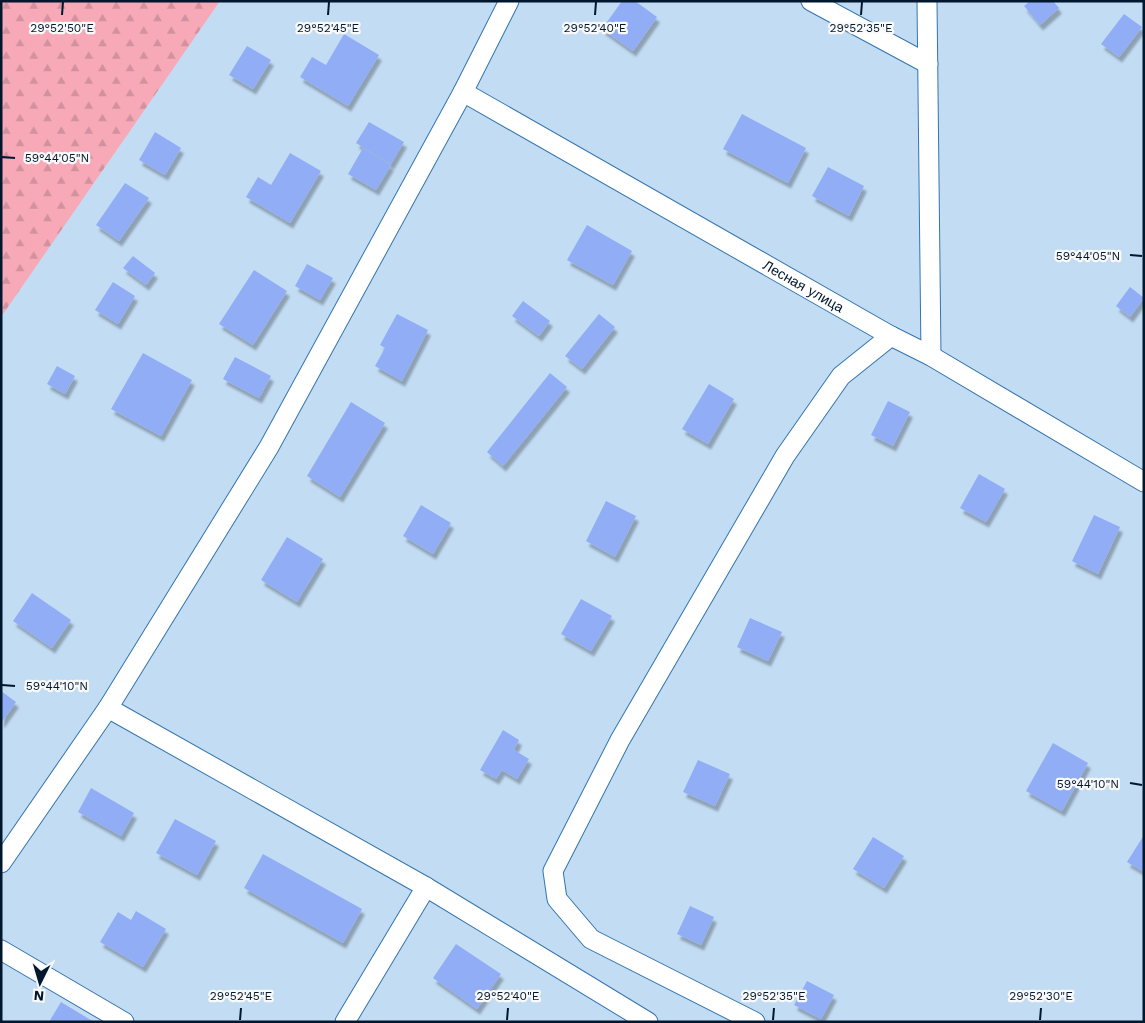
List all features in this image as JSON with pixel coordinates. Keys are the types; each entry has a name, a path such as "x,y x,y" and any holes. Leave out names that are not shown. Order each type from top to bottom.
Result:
{"street":[{"path":"1,863 108,708 269,446 463,92 509,1"},
{"path":"811,1 928,64"},
{"path":"927,1 931,356"},
{"name":"Лесная улица","path":"463,92 891,336 931,356 1144,482"},
{"path":"755,1022 591,939 557,899 553,871 620,740 785,456 841,376 891,336"},
{"path":"108,708 426,887 648,1022"},
{"path":"345,1022 426,887"},
{"path":"1,950 124,1022"}],"green space":[{"path":"1,1 220,1 1,317"}],"building":[{"path":"622,1 635,1 657,17 633,51 602,29"},
{"path":"1030,1 1053,1 1059,8 1040,25 1024,6"},
{"path":"1124,14 1142,27 1119,57 1101,44"},
{"path":"344,34 379,55 348,106 300,77 312,57 326,65"},
{"path":"247,46 271,60 253,89 229,75"},
{"path":"742,114 806,148 788,183 723,149"},
{"path":"369,122 404,142 391,164 356,143"},
{"path":"155,132 181,148 165,175 139,160"},
{"path":"363,148 391,165 376,190 348,174"},
{"path":"290,153 321,171 290,223 246,197 258,177 271,185"},
{"path":"828,167 864,186 849,216 812,196"},
{"path":"125,183 149,198 119,241 96,225"},
{"path":"587,225 632,251 613,285 567,260"},
{"path":"133,256 155,273 146,285 123,268"},
{"path":"307,264 333,278 320,300 295,286"},
{"path":"254,270 287,291 253,345 219,324"},
{"path":"113,282 135,296 118,324 95,310"},
{"path":"1130,287 1144,298 1130,317 1116,306"},
{"path":"523,301 550,321 539,336 512,316"},
{"path":"397,314 428,330 402,381 375,366 385,348 380,345"},
{"path":"599,314 615,327 582,369 565,356"},
{"path":"143,353 192,380 161,436 111,409"},
{"path":"235,357 271,376 259,398 223,379"},
{"path":"57,366 75,376 65,394 47,384"},
{"path":"550,373 567,387 503,466 487,452"},
{"path":"709,384 734,399 708,444 682,429"},
{"path":"888,401 910,412 893,446 871,435"},
{"path":"351,402 385,423 340,497 307,476"},
{"path":"979,474 1005,489 986,522 960,508"},
{"path":"606,501 636,516 615,557 586,541"},
{"path":"421,505 451,523 433,554 403,536"},
{"path":"1094,515 1120,527 1098,574 1072,561"},
{"path":"287,537 323,559 297,602 261,580"},
{"path":"32,593 71,620 52,648 13,621"},
{"path":"581,599 612,616 591,651 561,634"},
{"path":"750,618 782,632 768,661 737,647"},
{"path":"1,691 16,702 1,723"},
{"path":"503,730 519,740 514,750 529,759 517,779 502,770 496,779 480,770"},
{"path":"1053,743 1088,763 1062,811 1026,791"},
{"path":"698,760 730,774 715,806 683,792"},
{"path":"91,788 134,813 121,836 78,812"},
{"path":"175,819 216,841 197,875 156,853"},
{"path":"1144,835 1144,872 1127,862"},
{"path":"873,837 904,856 884,888 853,869"},
{"path":"263,854 362,909 343,943 244,888"},
{"path":"690,906 714,917 701,945 677,934"},
{"path":"136,911 166,929 143,967 100,942 118,912 131,920"},
{"path":"456,944 501,974 477,1009 433,978"},
{"path":"807,981 834,995 821,1019 794,1005"},
{"path":"61,1002 94,1022 49,1022"}]}
